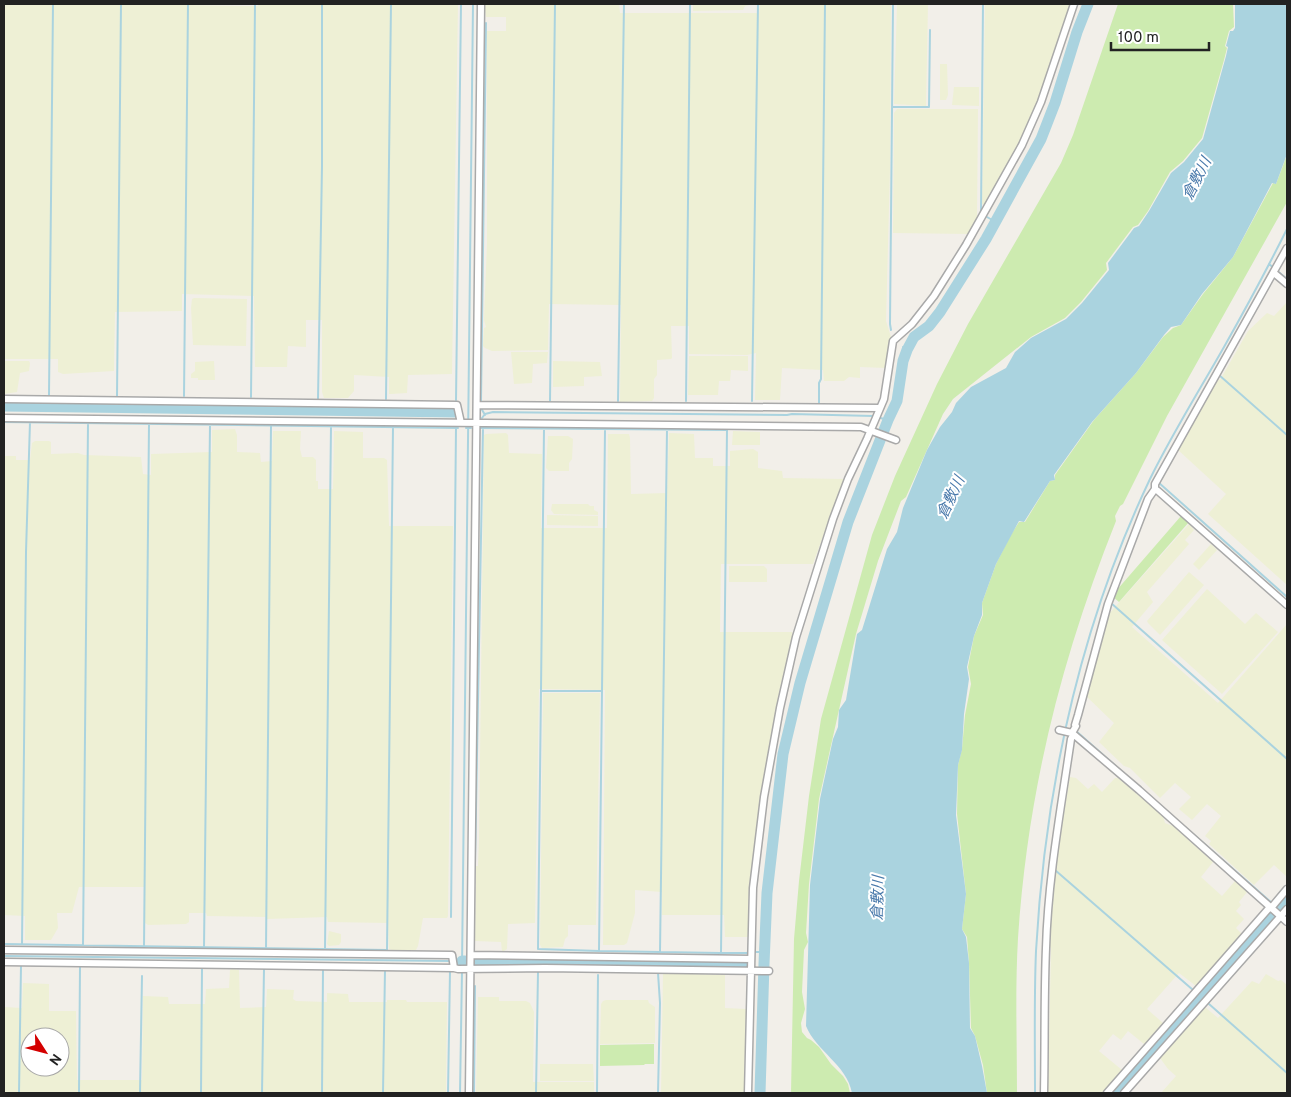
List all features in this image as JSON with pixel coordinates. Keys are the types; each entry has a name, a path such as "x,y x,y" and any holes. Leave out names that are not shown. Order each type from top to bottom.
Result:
{"street":[{"path":"462,969 471,955 469,423 477,404 481,4"},
{"path":"748,1093 754,972 751,955 752,888 764,797 780,708 796,638 822,552 848,479 884,399 893,340 912,324 934,296 966,245 1022,145 1041,102 1074,4"},
{"path":"1044,1093 1046,947 1055,854 1071,739 1069,731 1076,720 1109,602 1148,499 1287,248"},
{"path":"1275,271 1287,284"},
{"path":"4,399 457,405 469,423"},
{"path":"477,404 878,410"},
{"path":"4,418 860,428 892,440"},
{"path":"1156,484 1158,490 1287,605"},
{"path":"1069,731 1139,790 1287,922"},
{"path":"1107,1093 1119,1090 1274,909 1287,889"},
{"path":"1119,1090 1274,909 1287,909"},
{"path":"4,950 452,955 462,969 469,1093"},
{"path":"471,955 751,955"},
{"path":"4,962 462,969 769,971"}],"green space":[{"path":"4,4 258,6 258,4 458,4 452,374 408,375 407,393 391,394 389,394 389,377 354,375 354,391 348,398 324,398 322,392 322,320 306,320 306,347 288,346 287,367 255,367 254,296 182,294 182,311 115,312 114,371 63,374 58,372 58,359 4,359"},
{"path":"484,4 619,4 620,13 759,13 760,4 891,4 890,169 886,321 891,337 886,368 860,367 860,378 849,377 844,381 824,381 823,370 782,368 780,400 755,400 756,353 747,355 689,354 689,326 671,326 672,358 657,360 657,375 654,379 654,398 652,401 620,402 621,305 549,304 548,350 492,351 485,348 483,346 484,328 486,327 484,320 487,243 487,31 506,31 506,17 486,17"},
{"path":"693,4 754,4 745,6 743,10 693,11"},
{"path":"897,4 928,4 926,106 894,104"},
{"path":"985,4 1070,4 1040,95 1024,133 985,205 982,204"},
{"path":"1118,4 1233,4 1234,27 1229,31 1224,60 1202,138 1183,161 1170,172 1148,211 1138,225 1133,227 1106,263 1107,270 1081,302 1065,318 1031,337 953,399 943,414 906,497 901,501 878,561 856,634 819,799 809,884 806,933 808,942 804,950 802,992 805,1009 801,1023 802,1032 819,1047 831,1064 843,1076 848,1084 850,1093 791,1093 794,939 809,796 821,719 872,535 895,476 937,384 968,324 1061,163 1073,135"},
{"path":"940,64 947,64 948,95 946,100 940,100"},
{"path":"954,87 979,87 979,106 952,105"},
{"path":"897,109 978,109 977,218 969,234 893,233 894,113"},
{"path":"1287,155 1287,202 1167,416 1123,504 1115,516 1116,521 1096,572 1079,624 1050,726 1030,830 1018,938 1016,996 1017,1093 987,1093 983,1065 971,1028 967,937 962,929 966,894 957,814 958,765 971,684 968,667 974,636 983,615 982,603 996,564 1019,522 1025,522 1050,481 1055,480 1055,475 1094,420 1136,373 1163,337 1173,328 1181,325 1233,257 1273,183 1276,184"},
{"path":"192,299 247,299 246,346 193,345 191,308"},
{"path":"1287,302 1287,585 1208,514 1226,494 1177,449 1217,379 1220,380 1248,331 1267,313 1274,316"},
{"path":"511,352 548,352 547,363 533,364 532,383 514,384"},
{"path":"689,356 748,356 748,371 731,370 730,381 719,381 718,395 688,395"},
{"path":"4,361 29,361 30,363 29,371 20,373 17,392 4,394"},
{"path":"214,361 215,380 191,378 191,374 195,371 195,362"},
{"path":"553,361 600,362 602,376 584,377 584,386 553,387"},
{"path":"235,429 237,452 260,453 261,462 272,461 273,431 301,431 300,449 302,457 313,457 316,460 318,489 333,489 334,431 363,432 363,458 384,458 387,460 389,526 453,526 448,916 447,918 423,918 416,950 392,950 389,949 388,923 328,922 327,917 267,919 267,917 207,916 206,913 189,913 189,922 186,924 148,925 145,923 145,887 79,887 72,913 57,913 58,928 51,940 25,940 25,916 4,915 4,456 16,456 16,460 30,460 32,443 35,441 49,441 51,442 51,454 78,453 84,455 141,457 143,474 151,475 151,454 212,452 212,430"},
{"path":"733,431 760,432 760,445 732,445"},
{"path":"506,433 508,435 509,453 542,454 541,528 607,528 608,434 629,434 631,494 667,493 669,433 694,434 695,458 713,458 713,466 730,466 730,451 753,449 758,452 758,468 782,471 783,478 844,479 813,564 721,564 720,632 792,632 793,636 780,688 769,749 749,894 748,937 725,937 724,915 662,915 662,892 635,890 635,913 627,943 624,945 603,945 605,690 539,689 535,923 508,924 507,949 504,951 502,951 501,942 475,941 476,866 478,866 479,840 484,435"},
{"path":"548,436 568,436 573,439 569,471 549,471 546,468"},
{"path":"552,504 588,504 594,506 594,510 598,512 598,515 554,514 551,510"},
{"path":"547,515 598,516 598,526 547,525"},
{"path":"1181,516 1189,522 1119,602 1112,596"},
{"path":"1189,524 1194,530 1185,540 1189,544 1147,592 1153,602 1132,627 1218,703 1287,624 1287,877 1274,865 1254,885 1209,844 1211,841 1205,836 1221,816 1207,804 1192,820 1179,809 1191,797 1175,783 1160,798 1130,768 1124,766 1099,742 1114,723 1086,696 1107,616"},
{"path":"1211,544 1217,550 1199,570 1193,564"},
{"path":"729,566 764,566 767,569 767,582 729,582"},
{"path":"1189,572 1204,585 1160,635 1147,621"},
{"path":"1207,589 1245,624 1256,613 1278,632 1222,694 1162,640"},
{"path":"543,693 600,693 596,925 568,925 568,936 563,947 542,948 540,945"},
{"path":"1070,777 1076,778 1088,789 1094,784 1102,792 1115,778 1118,778 1163,816 1165,823 1173,826 1213,862 1201,877 1222,896 1235,881 1247,892 1239,902 1241,905 1236,911 1244,919 1236,928 1242,934 1196,986 1179,973 1147,1009 1163,1023 1144,1044 1128,1031 1121,1040 1113,1034 1099,1051 1122,1070 1102,1093 1048,1093 1051,948 1049,946 1058,847"},
{"path":"329,931 341,934 339,945 329,946 327,944"},
{"path":"230,970 239,970 240,1008 266,1007 267,989 294,990 293,999 296,1001 327,1002 327,993 348,994 349,1002 406,1000 407,1002 447,1002 446,1093 4,1093 4,1007 22,1008 23,983 49,984 49,1011 76,1011 77,1080 142,1080 143,996 168,997 169,1004 205,1004 206,989 229,988"},
{"path":"663,974 725,975 725,1008 746,1009 744,1093 661,1093"},
{"path":"1266,974 1278,981 1281,980 1287,985 1287,1093 1161,1093 1176,1076 1160,1058 1205,1007 1218,1018 1252,981 1259,984"},
{"path":"478,997 499,997 499,1001 526,1001 530,1003 534,1012 533,1082 594,1082 594,1093 476,1093"},
{"path":"606,1000 648,1000 655,1007 655,1043 600,1044 601,1004"},
{"path":"654,1044 654,1064 600,1066 600,1045"},
{"path":"540,1064 593,1064 594,1081 540,1081"}],"water":[{"name":"倉敷川","path":"1235,4 1287,4 1287,154 1276,184 1272,183 1233,257 1202,294 1181,325 1171,327 1136,373 1092,422 1054,475 1055,480 1050,481 1024,522 1019,521 996,564 982,603 982,615 974,636 967,667 969,679 964,714 962,750 958,765 956,815 966,894 962,929 966,937 969,963 970,1028 975,1036 987,1093 852,1093 844,1074 817,1043 806,1026 810,885 820,799 833,739 838,727 839,710 846,700 857,634 862,630 887,549 897,532 903,508 927,450 956,403 971,387 1006,368 1015,352 1031,338 1066,319 1082,303 1109,270 1108,263 1134,228 1139,226 1171,173 1184,162 1203,139 1226,56 1228,47 1226,46 1230,31 1233,31 1235,28"}],"waterway":[{"path":"49,395 53,4"},
{"path":"117,396 121,4"},
{"path":"184,396 188,4"},
{"path":"251,397 255,4"},
{"path":"318,399 322,166 322,4"},
{"path":"386,399 391,4"},
{"path":"456,400 461,4"},
{"path":"462,966 473,4"},
{"path":"550,401 555,4"},
{"path":"618,401 624,4"},
{"path":"686,401 690,4"},
{"path":"752,401 758,4"},
{"path":"819,403 819,383 821,379 825,4"},
{"path":"891,330 893,4"},
{"path":"981,211 983,4"},
{"path":"760,1093 767,893 783,754 800,683 848,522 897,401 903,361 907,350 914,337 929,326 940,312 986,239 1041,139 1088,4"},
{"path":"481,401 486,23"},
{"path":"892,107 929,107 930,30"},
{"path":"987,217 994,221"},
{"path":"1035,1093 1035,969 1041,890 1058,769 1070,709 1086,650 1104,592 1125,535 1158,462 1224,347 1287,229"},
{"path":"1269,264 1287,279"},
{"path":"903,347 907,350"},
{"path":"1219,375 1287,435"},
{"path":"4,406 456,412"},
{"path":"481,408 485,415"},
{"path":"482,418 485,414 493,412 792,414 873,416 888,420"},
{"path":"4,422 458,428"},
{"path":"22,944 26,552 30,422"},
{"path":"83,945 88,424"},
{"path":"144,946 149,424"},
{"path":"204,947 210,424"},
{"path":"266,948 271,425"},
{"path":"325,949 331,426"},
{"path":"4,944 387,950 393,427"},
{"path":"451,917 456,428"},
{"path":"466,428 471,428"},
{"path":"481,428 727,430 721,953 749,953"},
{"path":"475,863 483,428"},
{"path":"544,429 538,949 599,951"},
{"path":"605,430 599,951 720,953"},
{"path":"660,952 667,430"},
{"path":"1158,482 1287,597"},
{"path":"1111,603 1287,759"},
{"path":"541,691 601,691"},
{"path":"1076,731 1127,776"},
{"path":"1185,827 1272,903"},
{"path":"1055,870 1193,990"},
{"path":"1113,1093 1287,896"},
{"path":"754,952 764,952"},
{"path":"4,956 450,961"},
{"path":"474,961 747,964"},
{"path":"19,1093 21,966"},
{"path":"79,1093 80,967"},
{"path":"201,1093 202,969"},
{"path":"262,1093 264,969"},
{"path":"322,1093 323,970"},
{"path":"383,1093 385,970"},
{"path":"448,1093 450,971"},
{"path":"460,1093 462,971"},
{"path":"536,1093 538,972"},
{"path":"658,973 660,1003 658,1093"},
{"path":"597,1093 598,975"},
{"path":"140,1093 142,976"},
{"path":"474,1093 475,986"},
{"path":"1198,994 1202,998"},
{"path":"1209,1004 1287,1073"}]}
